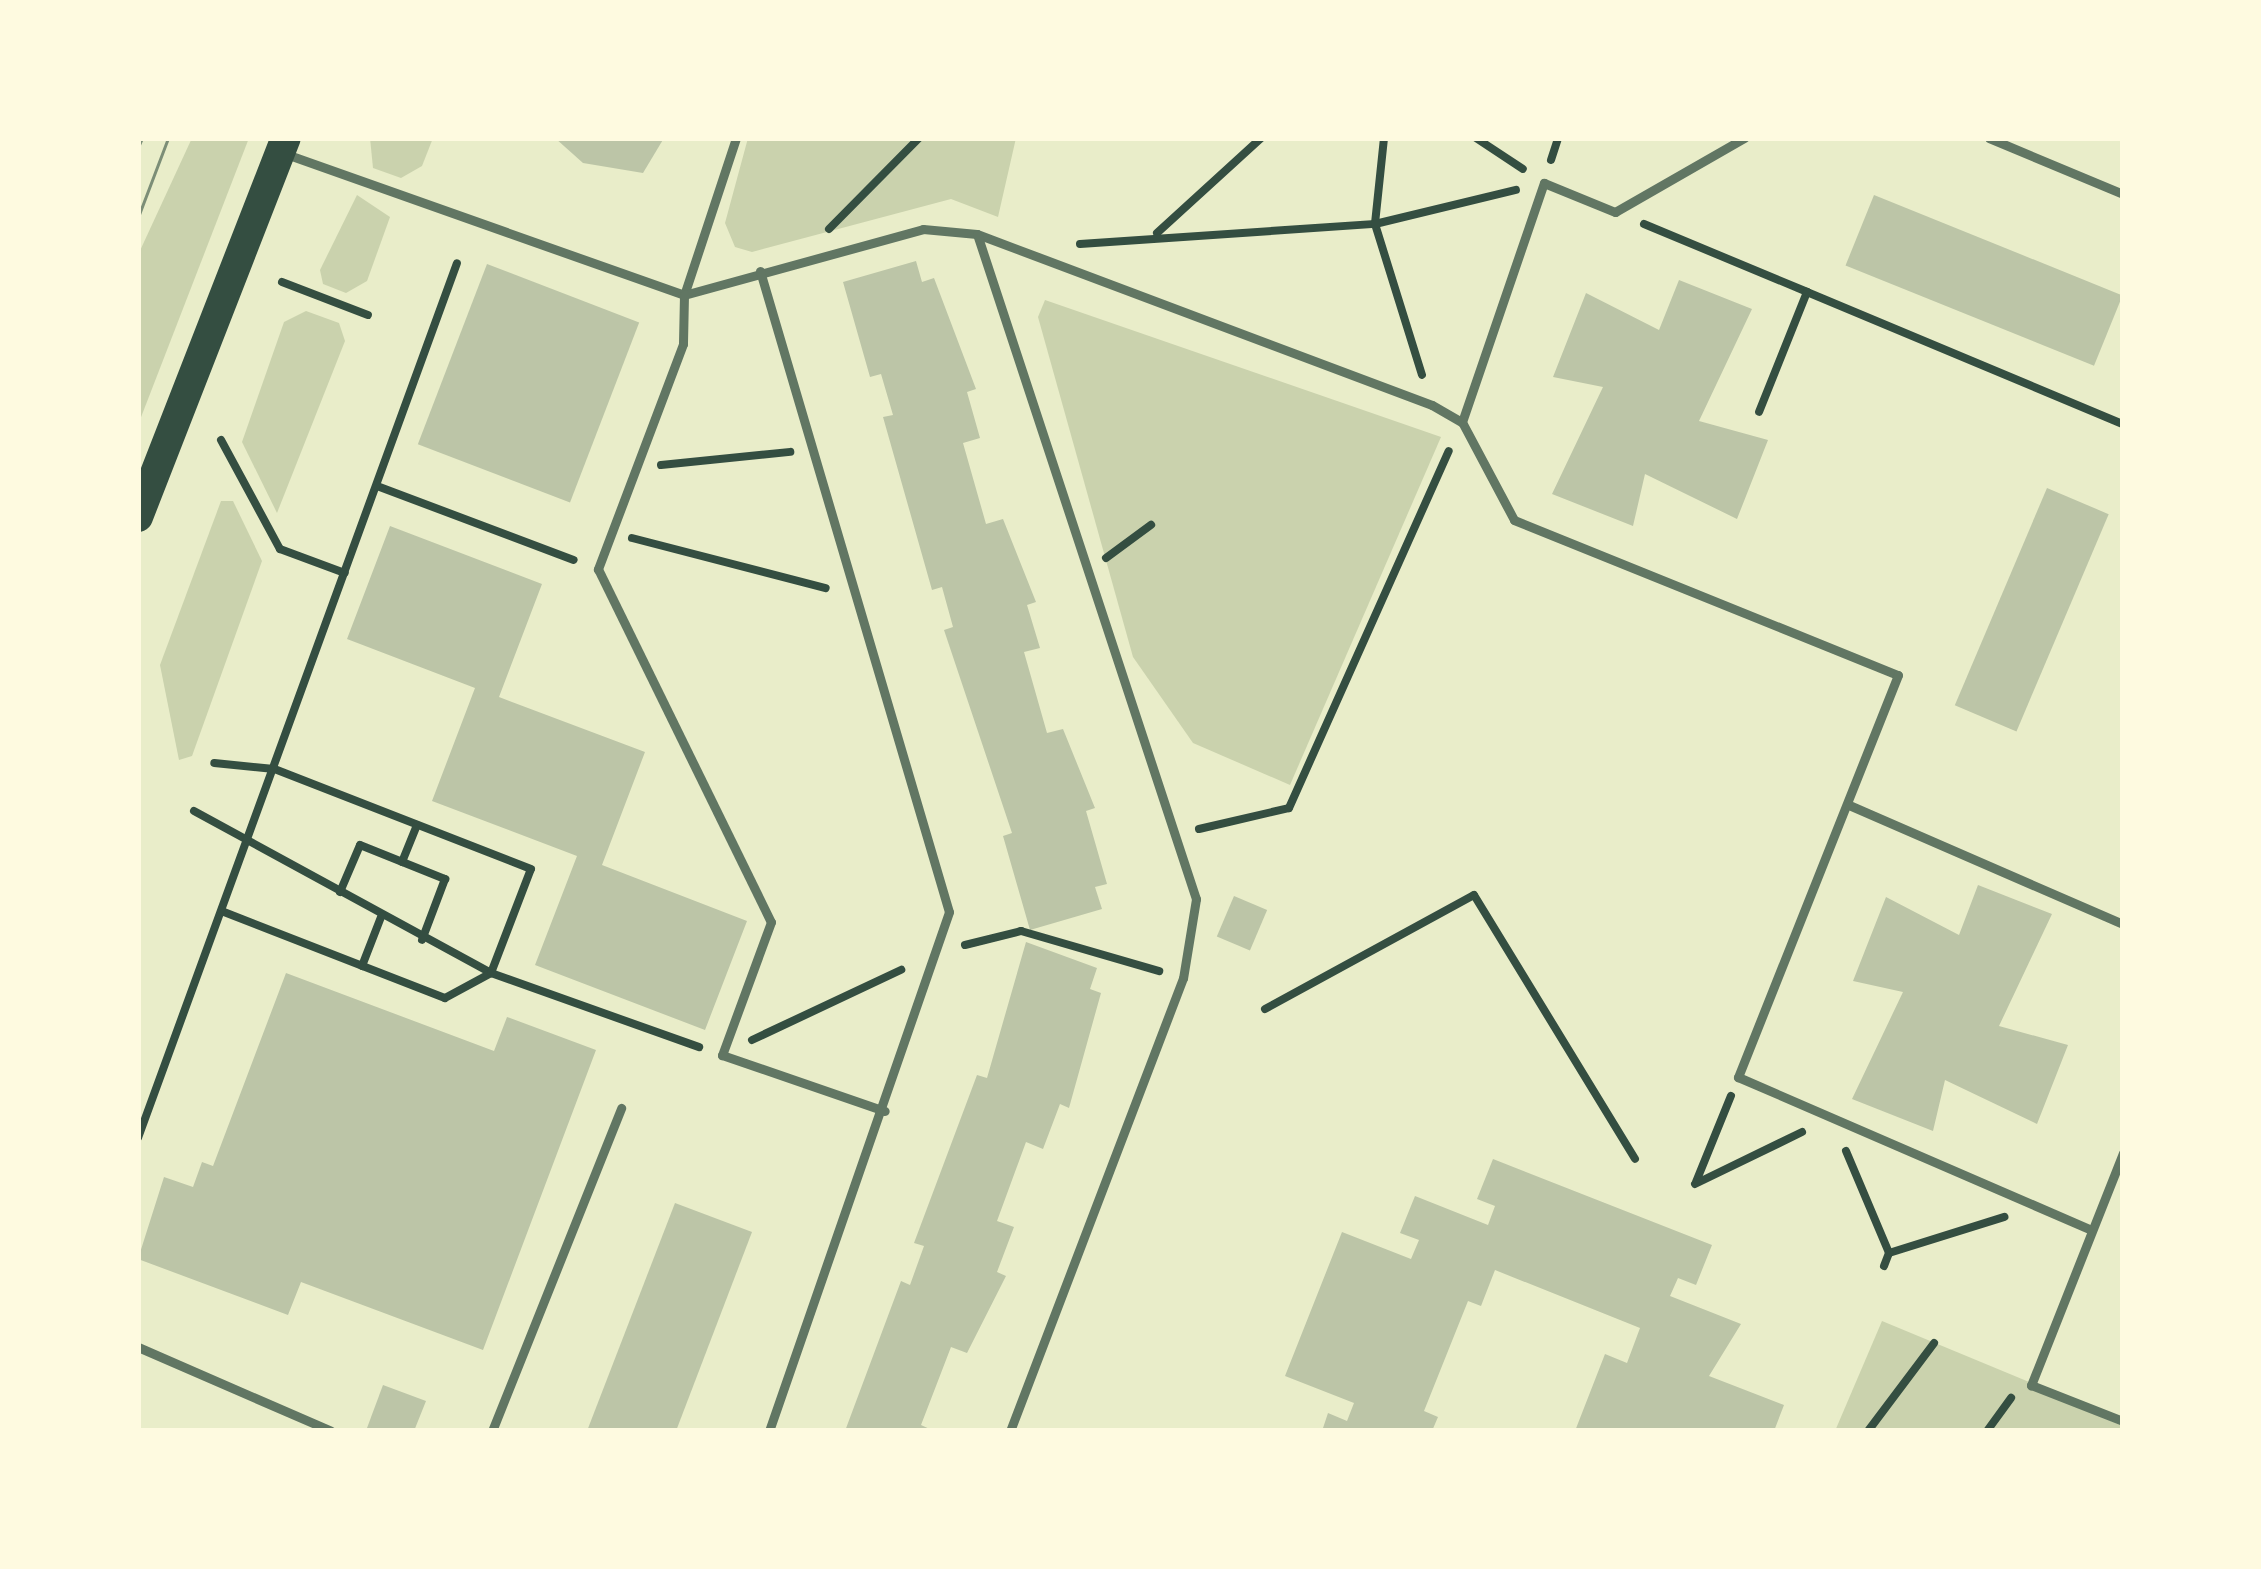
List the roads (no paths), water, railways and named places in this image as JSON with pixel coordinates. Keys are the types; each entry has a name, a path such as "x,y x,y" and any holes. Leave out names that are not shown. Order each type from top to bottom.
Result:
{"main road":[{"path":"138,517 284,145"}],"lane":[{"path":"736,138 684,296 683,344 598,569 771,922 722,1054 885,1111"},
{"path":"1462,422 1544,183 1615,212 1744,138"},
{"path":"1989,138 2123,194"},
{"path":"284,145 684,296 923,229 977,234 1432,405 1462,422 1514,520 1898,675 1738,1078 2090,1229"},
{"path":"977,234 1196,899 1183,978 1010,1431"},
{"path":"760,271 949,913 885,1111 769,1431"},
{"path":"1849,805 2123,923"},
{"path":"492,1431 621,1108"},
{"path":"2123,1153 2031,1385 2123,1421"},
{"path":"138,1347 332,1431"}],"tram line":[{"path":"138,147 142,138"},
{"path":"138,217 168,138"}]}
